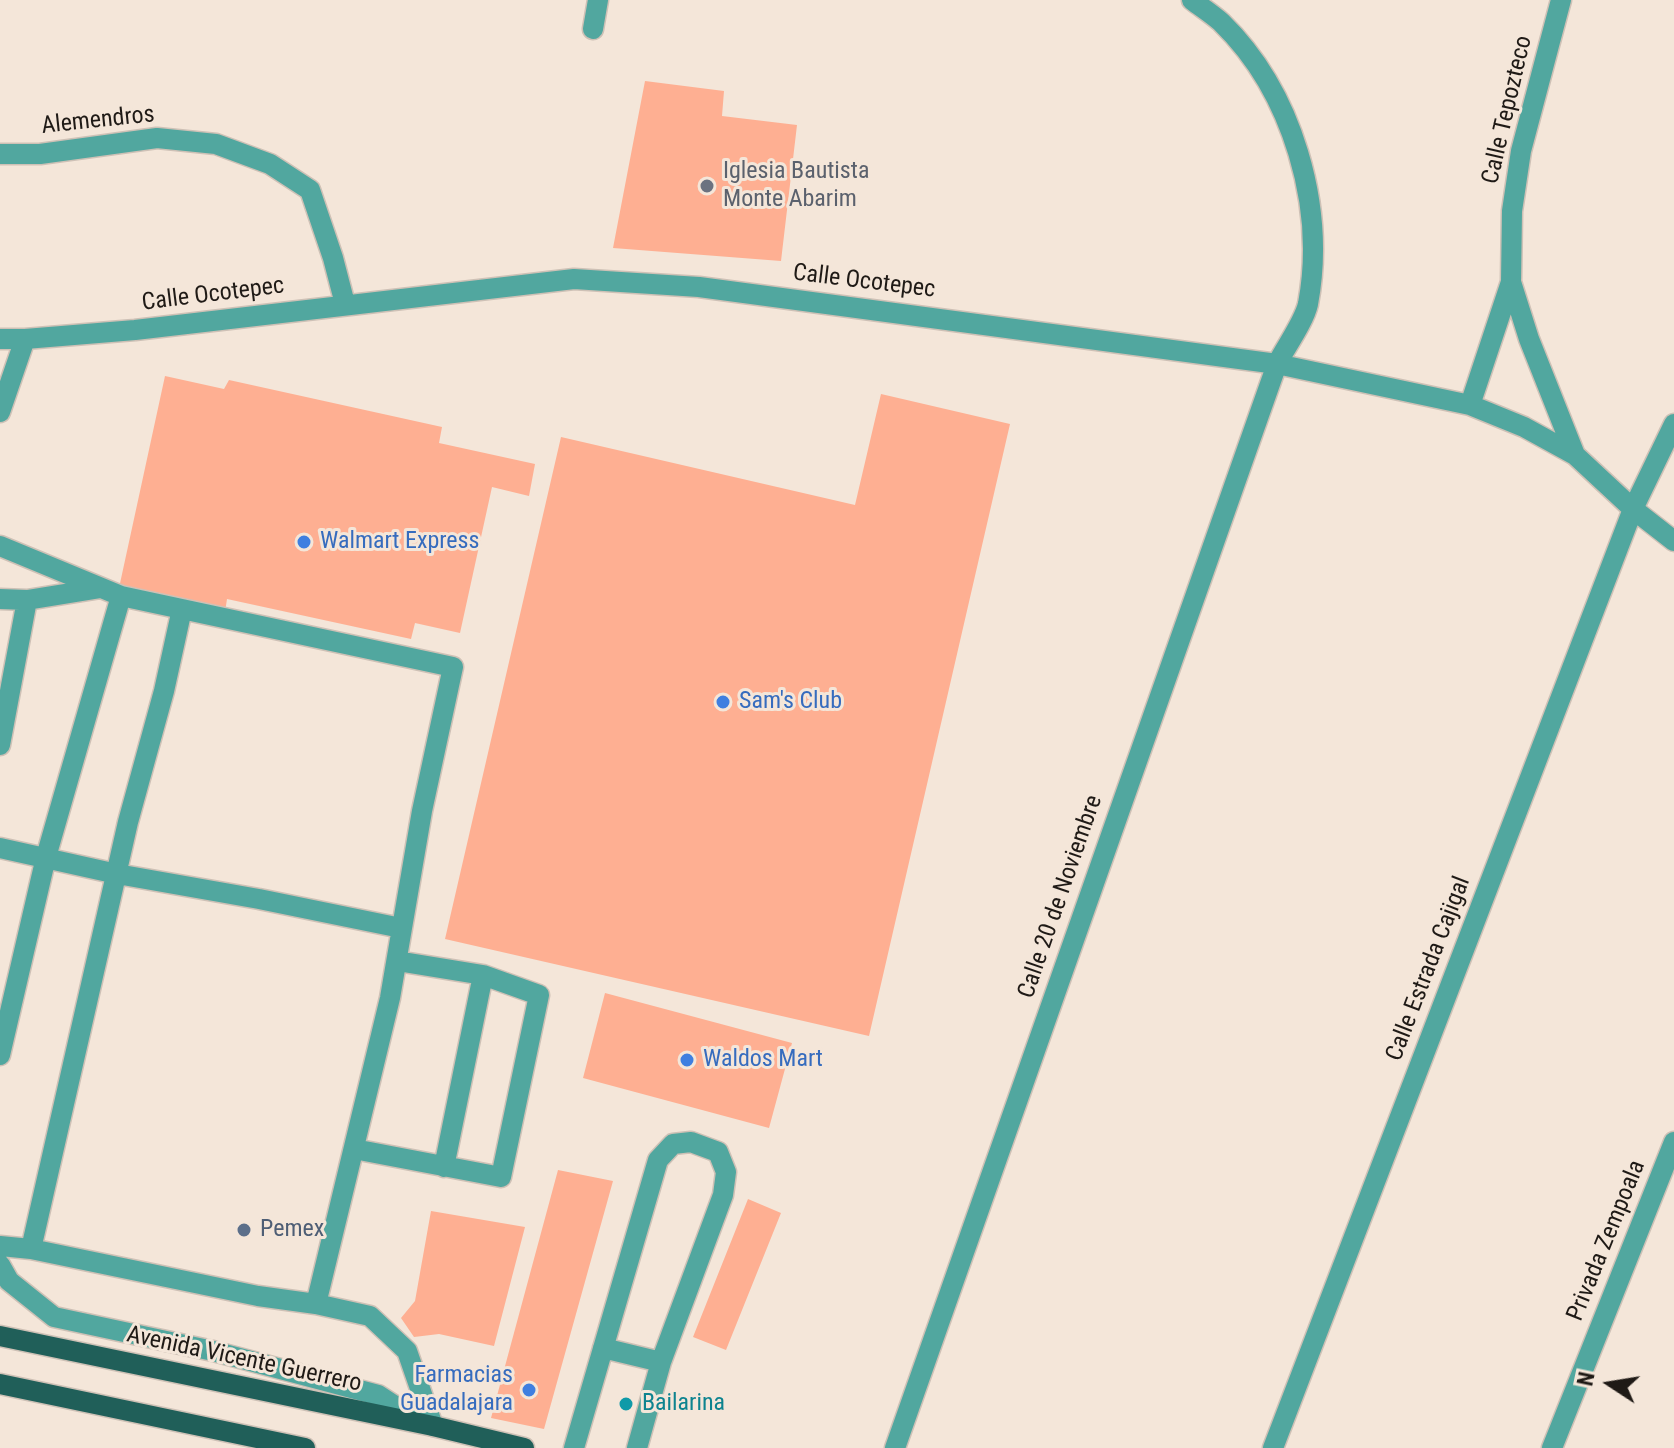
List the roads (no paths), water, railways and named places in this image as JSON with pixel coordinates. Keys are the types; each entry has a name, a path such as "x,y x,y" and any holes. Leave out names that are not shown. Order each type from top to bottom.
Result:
{"main road":[{"name":"Avenida Vicente Guerrero","path":"0,1336 427,1424 524,1448"},
{"path":"0,1384 305,1448"}],"street":[{"path":"593,29 598,0"},
{"name":"Calle 20 de Noviembre","path":"895,1448 1277,364 1307,307 1312,241 1305,177 1284,113 1259,68 1221,22 1192,0"},
{"name":"Calle Tepozteco","path":"1470,405 1511,282 1512,211 1521,151 1561,0"},
{"name":"Alemendros","path":"0,154 40,154 157,138 216,144 270,164 310,190 345,304"},
{"name":"Calle Ocotepec","path":"0,339 135,330 574,279 699,287 1277,364 1470,405 1524,427 1575,455 1633,509 1674,541"},
{"name":"Calle Tepozteco","path":"1511,282 1529,339 1575,455"},
{"path":"0,412 25,339"},
{"name":"Calle Estrada Cajigal","path":"1273,1448 1633,509 1674,424"},
{"path":"0,546 121,596 453,667 425,797 397,961 316,1304"},
{"path":"0,599 27,600 101,588"},
{"path":"0,1055 46,857 121,596"},
{"path":"0,745 27,600"},
{"path":"31,1249 128,822 164,691 182,609"},
{"path":"0,848 117,874 401,928"},
{"path":"354,1149 501,1177 539,995 483,975 397,961"},
{"path":"444,1167 483,975"},
{"path":"574,1448 658,1160 673,1144 691,1142 718,1152 726,1172 715,1221 661,1362 637,1448"},
{"name":"Privada Zempoala","path":"1552,1448 1674,1142"},
{"path":"0,1246 31,1249 370,1316 407,1351 427,1424"},
{"path":"0,1265 9,1281 54,1317 213,1351 378,1395 427,1424"},
{"path":"603,1348 661,1362"}],"place":[{"name":"Iglesia Bautista Monte Abarim","path":"707,186"},
{"name":"Walmart Express","path":"304,542"},
{"name":"Sam's Club","path":"723,702"},
{"name":"Waldos Mart","path":"687,1060"},
{"name":"Pemex","path":"244,1230"},
{"name":"Farmacias Guadalajara","path":"529,1390"},
{"name":"Bailarina","path":"626,1404"}]}
